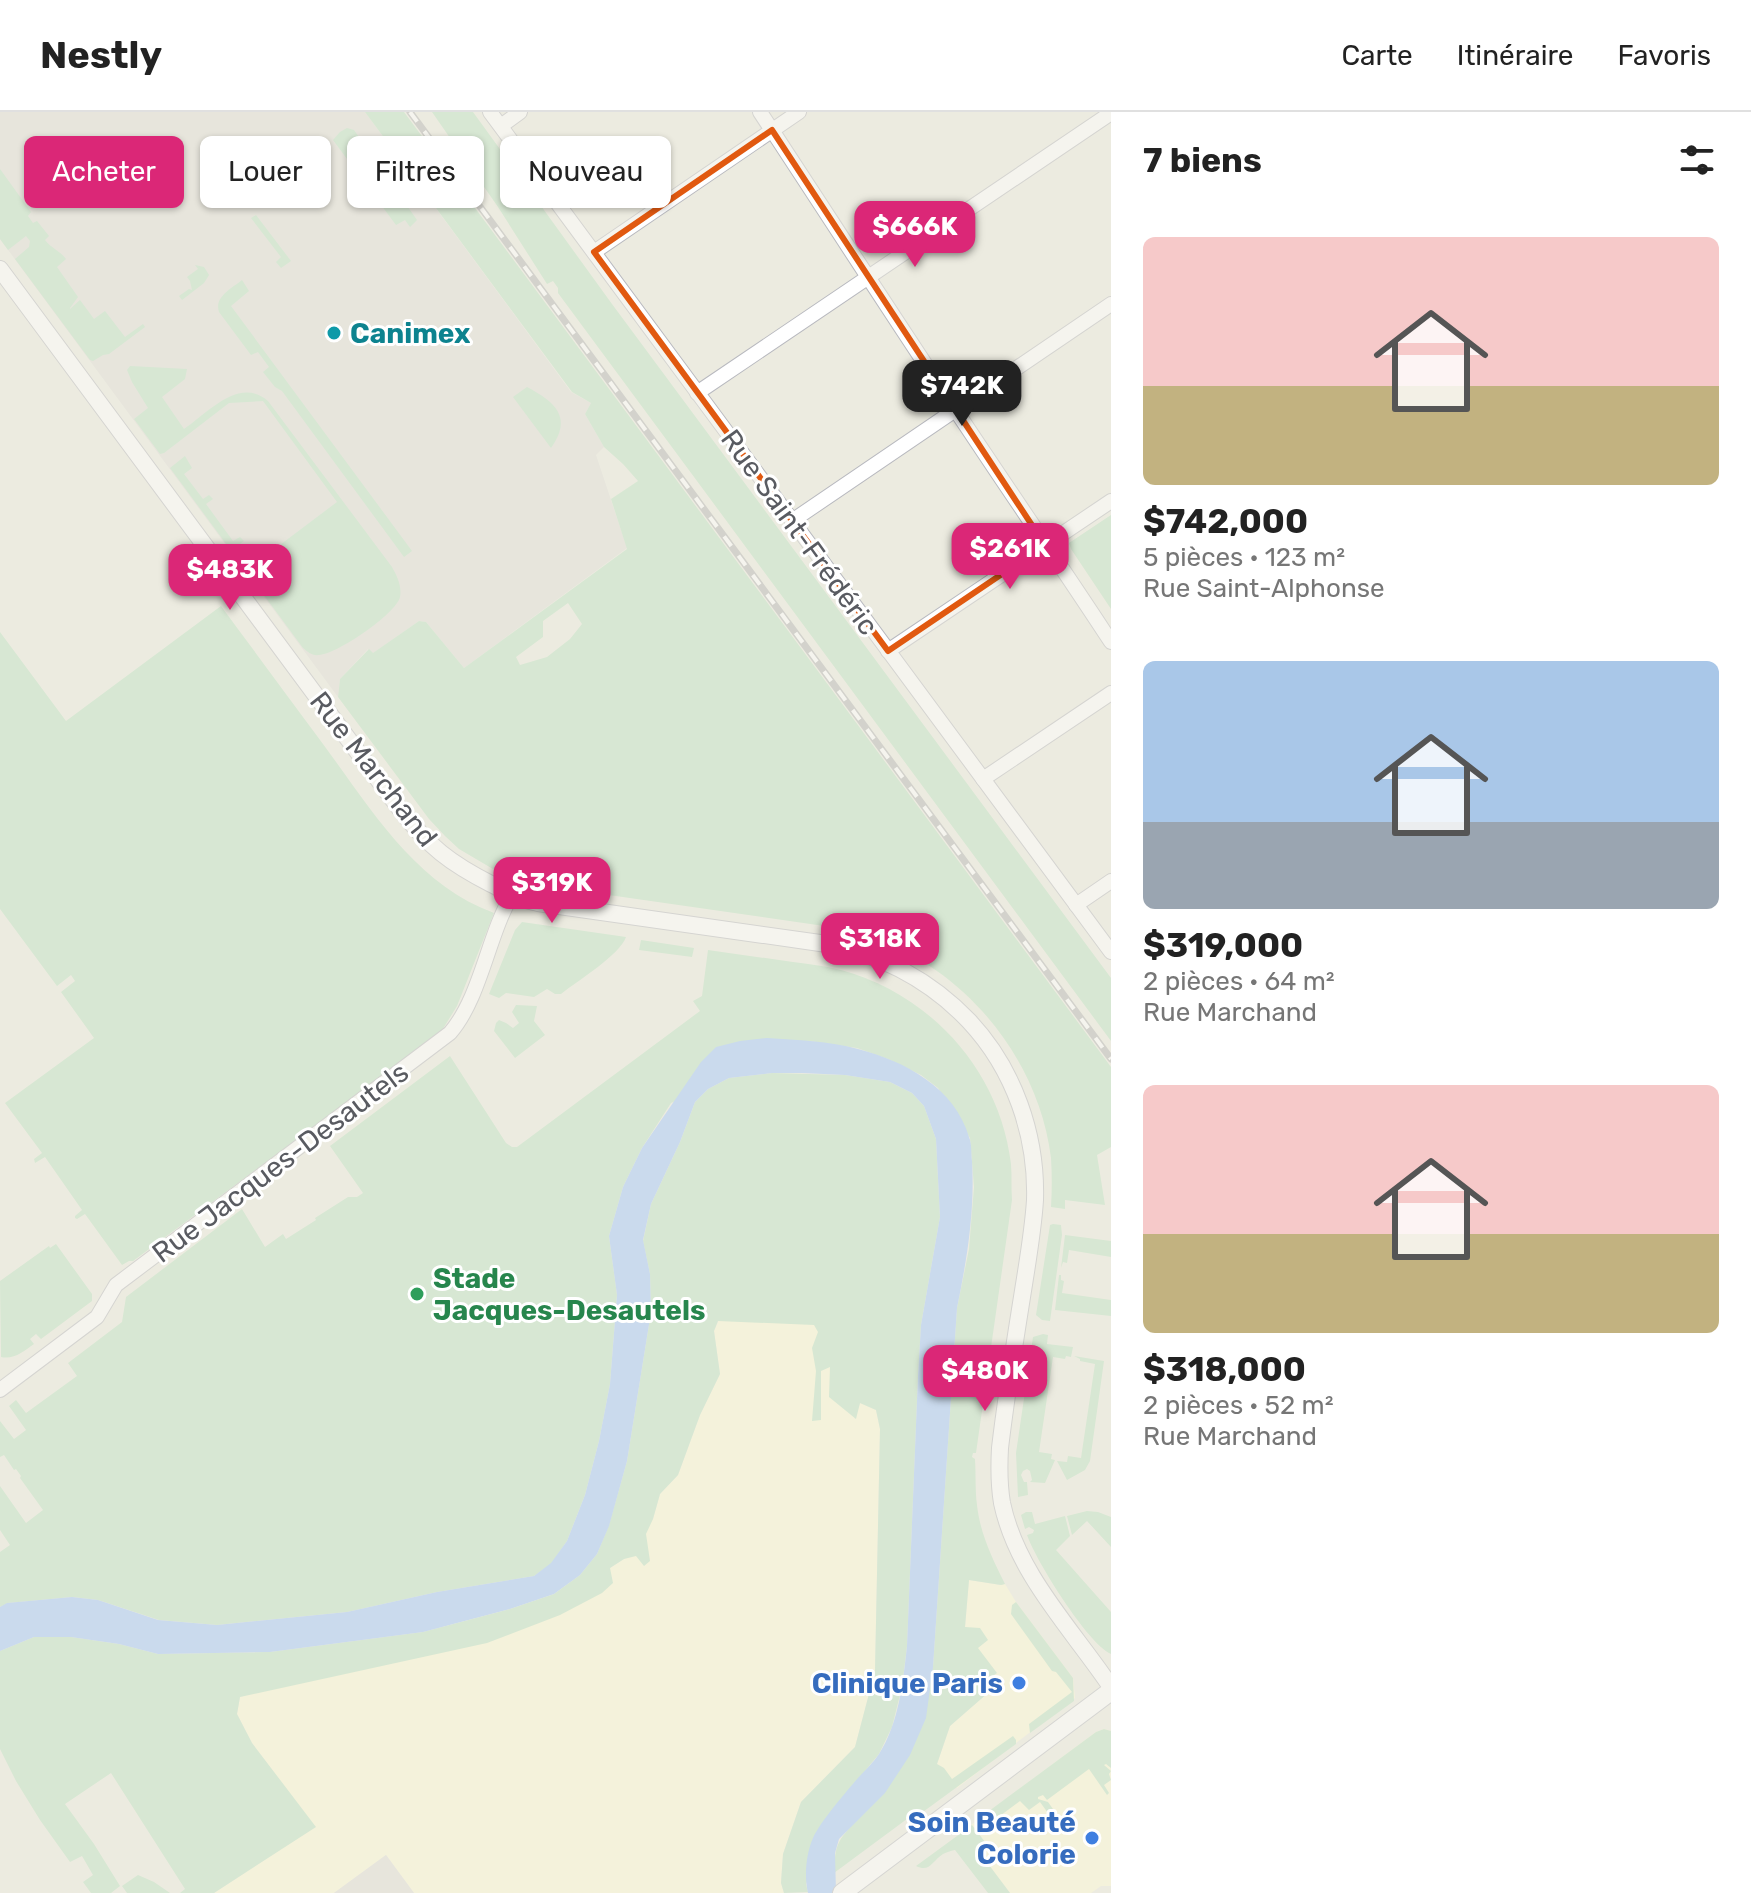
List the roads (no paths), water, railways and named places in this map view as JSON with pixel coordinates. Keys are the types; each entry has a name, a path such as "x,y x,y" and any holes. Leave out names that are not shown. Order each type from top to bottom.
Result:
{"main road":[{"path":"847,1890 1111,1689"}],"street":[{"name":"Rue Saint-Frédéric","path":"490,112 1111,952"},
{"path":"501,126 520,112"},
{"path":"760,112 1111,642"},
{"path":"594,252 799,112"},
{"path":"697,393 1111,113"},
{"name":"Rue Marchand","path":"0,269 415,828 446,859 512,895 538,903 802,940 859,952 890,963 930,987 985,1040 1001,1065 1019,1104 1031,1149 1035,1185 1033,1224 1000,1448 1002,1500 1013,1539 1034,1578 1111,1689"},
{"path":"792,521 1111,304"},
{"path":"888,651 1111,501"},
{"path":"983,779 1111,693"},
{"path":"1076,905 1111,881"},
{"name":"Rue Jacques-Desautels","path":"0,1390 97,1317 116,1285 450,1033 469,1000 512,895"}],"water":[{"path":"767,1038 847,1046 876,1054 910,1069 926,1079 952,1104 962,1120 971,1146 971,1217 957,1308 933,1667 926,1718 910,1755 885,1793 839,1839 835,1853 836,1893 808,1893 807,1858 821,1824 879,1754 899,1702 907,1646 921,1325 940,1217 936,1139 924,1106 912,1093 890,1082 845,1075 772,1073 729,1078 708,1089 695,1102 651,1204 643,1240 650,1274 651,1312 627,1461 609,1526 597,1554 580,1575 554,1594 423,1632 270,1652 158,1654 71,1637 34,1637 0,1651 0,1607 7,1603 72,1597 98,1600 158,1620 217,1625 347,1612 437,1592 534,1576 551,1563 567,1541 585,1495 610,1384 617,1295 609,1236 623,1187 642,1148 701,1062 716,1047"}],"railway":[{"path":"410,112 1111,1059"}],"place":[{"name":"Canimex","path":"334,333"},
{"name":"Stade Jacques-Desautels","path":"417,1294"},
{"name":"Clinique Paris","path":"1019,1683"},
{"name":"Soin Beauté Colorie","path":"1092,1838"}]}
